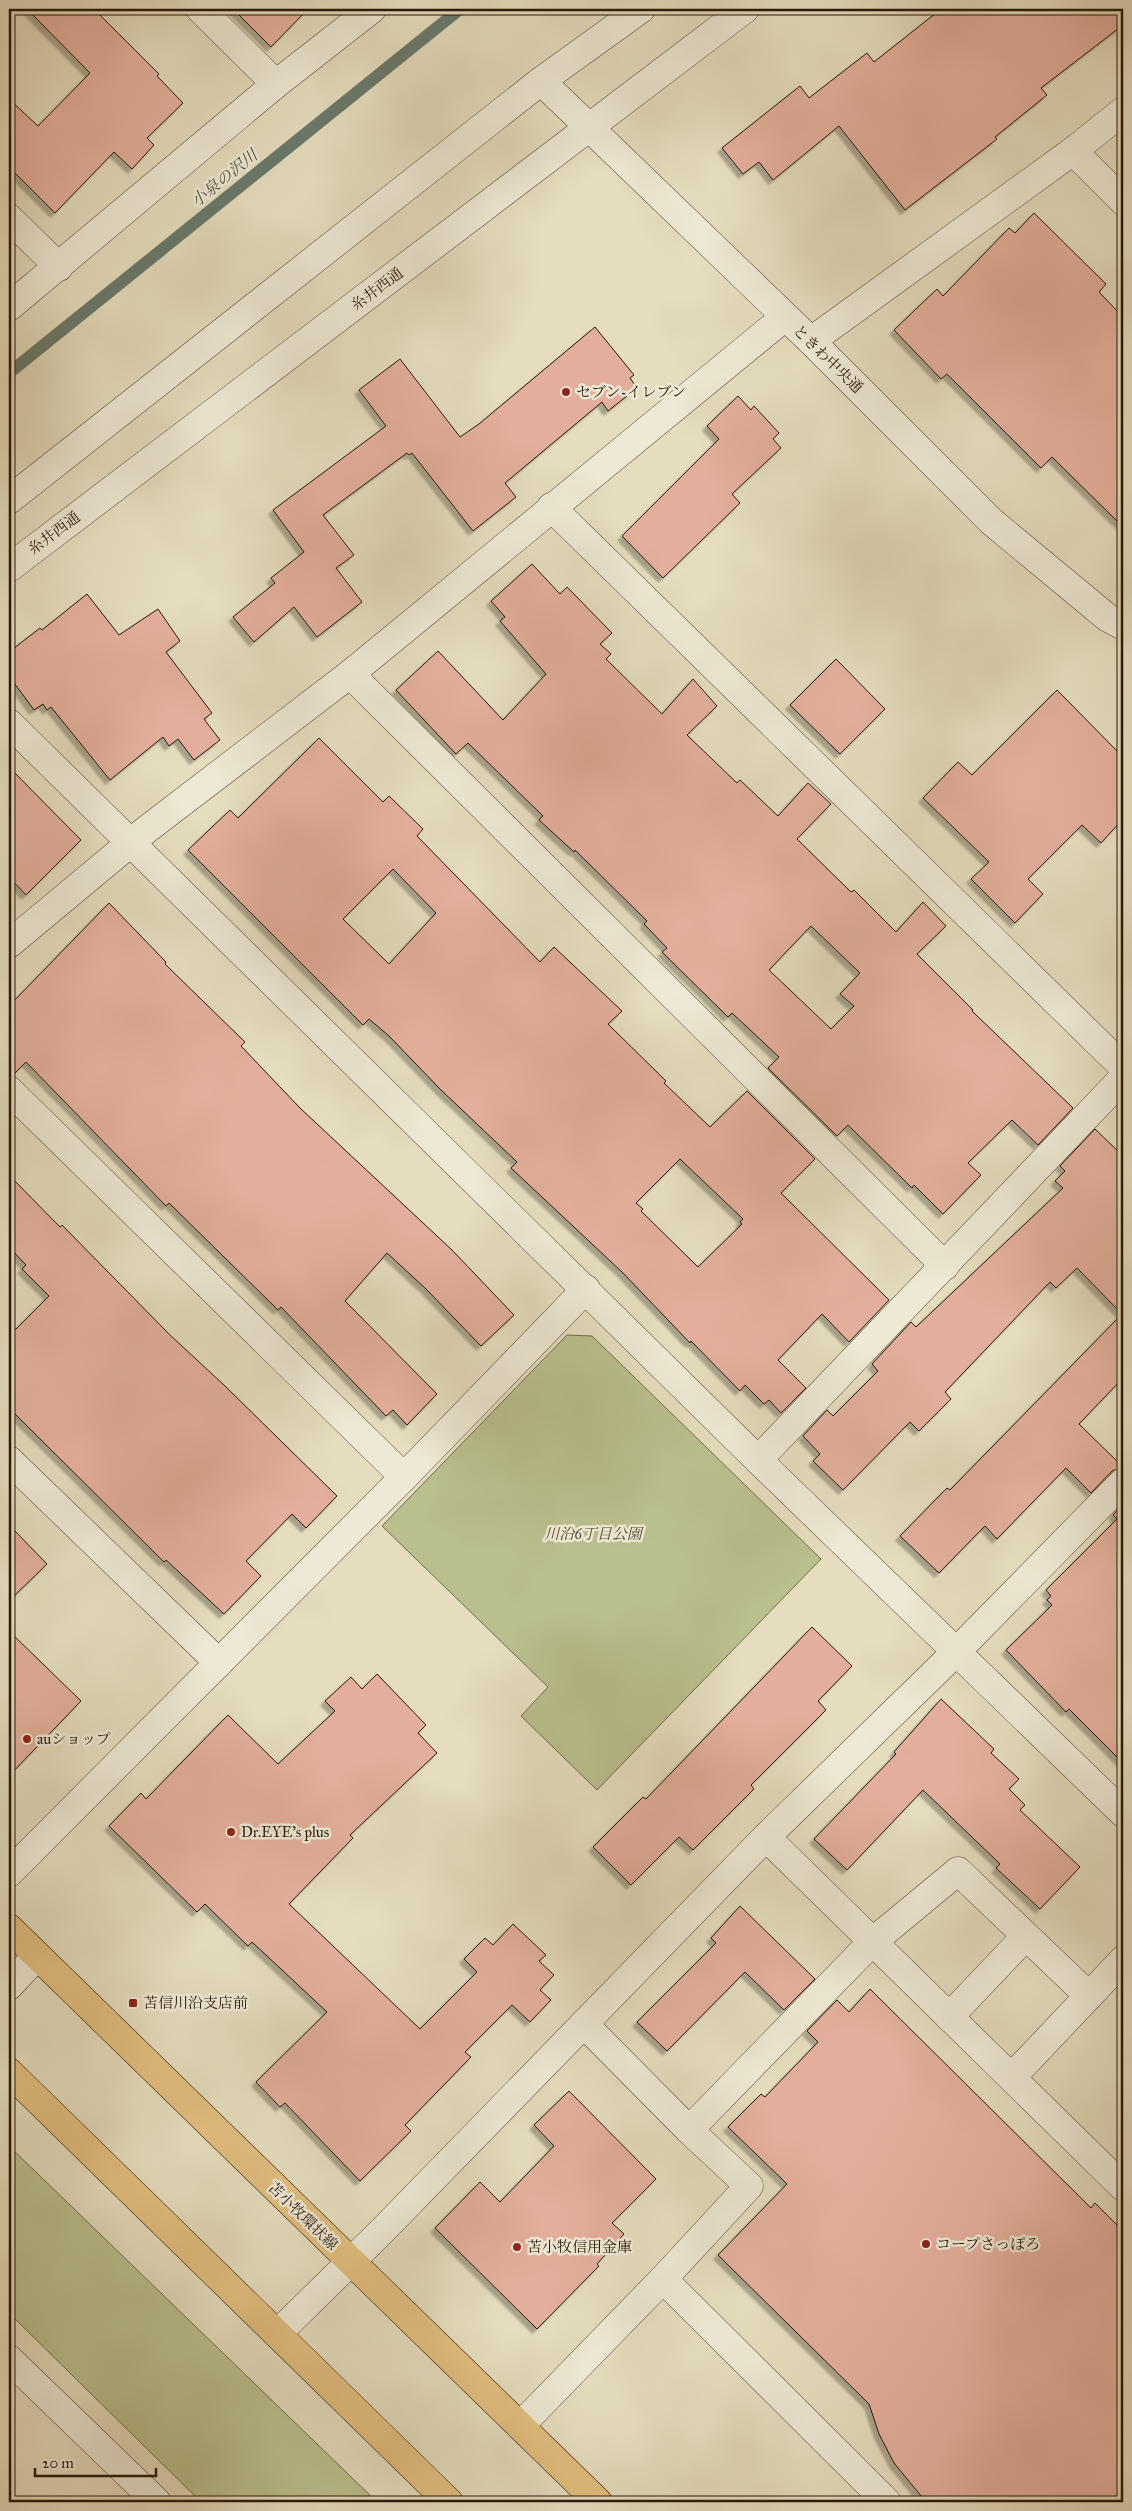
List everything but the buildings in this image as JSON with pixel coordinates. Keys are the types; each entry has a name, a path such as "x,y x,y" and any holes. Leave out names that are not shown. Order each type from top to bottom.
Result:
{"main road":[{"name":"苫小牧環状線","path":"9,1928 598,2502"},
{"path":"9,2072 449,2502"}],"street":[{"path":"200,9 276,84"},
{"path":"9,307 276,84 372,9"},
{"path":"9,500 541,81 641,9"},
{"name":"糸井西通","path":"9,568 745,9"},
{"name":"ときわ中央通","path":"541,81 811,342 992,522 1108,618 1123,626"},
{"path":"811,342 1073,151 1123,111"},
{"path":"1073,151 1123,201"},
{"path":"9,218 59,267"},
{"path":"9,944 131,842 350,674 551,507 785,317"},
{"path":"551,507 1123,1067"},
{"path":"350,674 945,1266"},
{"path":"9,723 758,1460 1122,1810"},
{"path":"758,1460 1123,1078"},
{"path":"9,1090 404,1477"},
{"path":"9,1873 404,1477 586,1289"},
{"path":"9,1460 219,1663"},
{"path":"277,2334 351,2262 766,1837 956,1652 1123,1482"},
{"path":"766,1837 871,1943 1012,2077 1123,2187"},
{"path":"689,2130 871,1943 958,1871 1089,1996"},
{"path":"950,2017 1026,1936"},
{"path":"9,1986 37,1956"},
{"path":"1012,2077 1123,1960"},
{"path":"520,2426 663,2279 750,2186 689,2130 584,2024"},
{"path":"663,2279 887,2502"},
{"path":"9,2359 157,2502"}],"green space":[{"name":"川沿6丁目公園","path":"567,1335 592,1336 821,1559 597,1790 521,1716 548,1687 382,1526"},
{"path":"9,2146 377,2502 201,2502 9,2313"}],"waterway":[{"name":"小泉の沢川","path":"9,373 460,9"}],"place":[{"name":"セブン-イレブン","path":"566,392"},
{"name":"auショップ","path":"27,1739"},
{"name":"Dr.EYE's plus","path":"231,1832"},
{"name":"苫信川沿支店前","path":"133,2003"},
{"name":"コープさっぽろ","path":"926,2244"},
{"name":"苫小牧信用金庫","path":"517,2247"}]}
